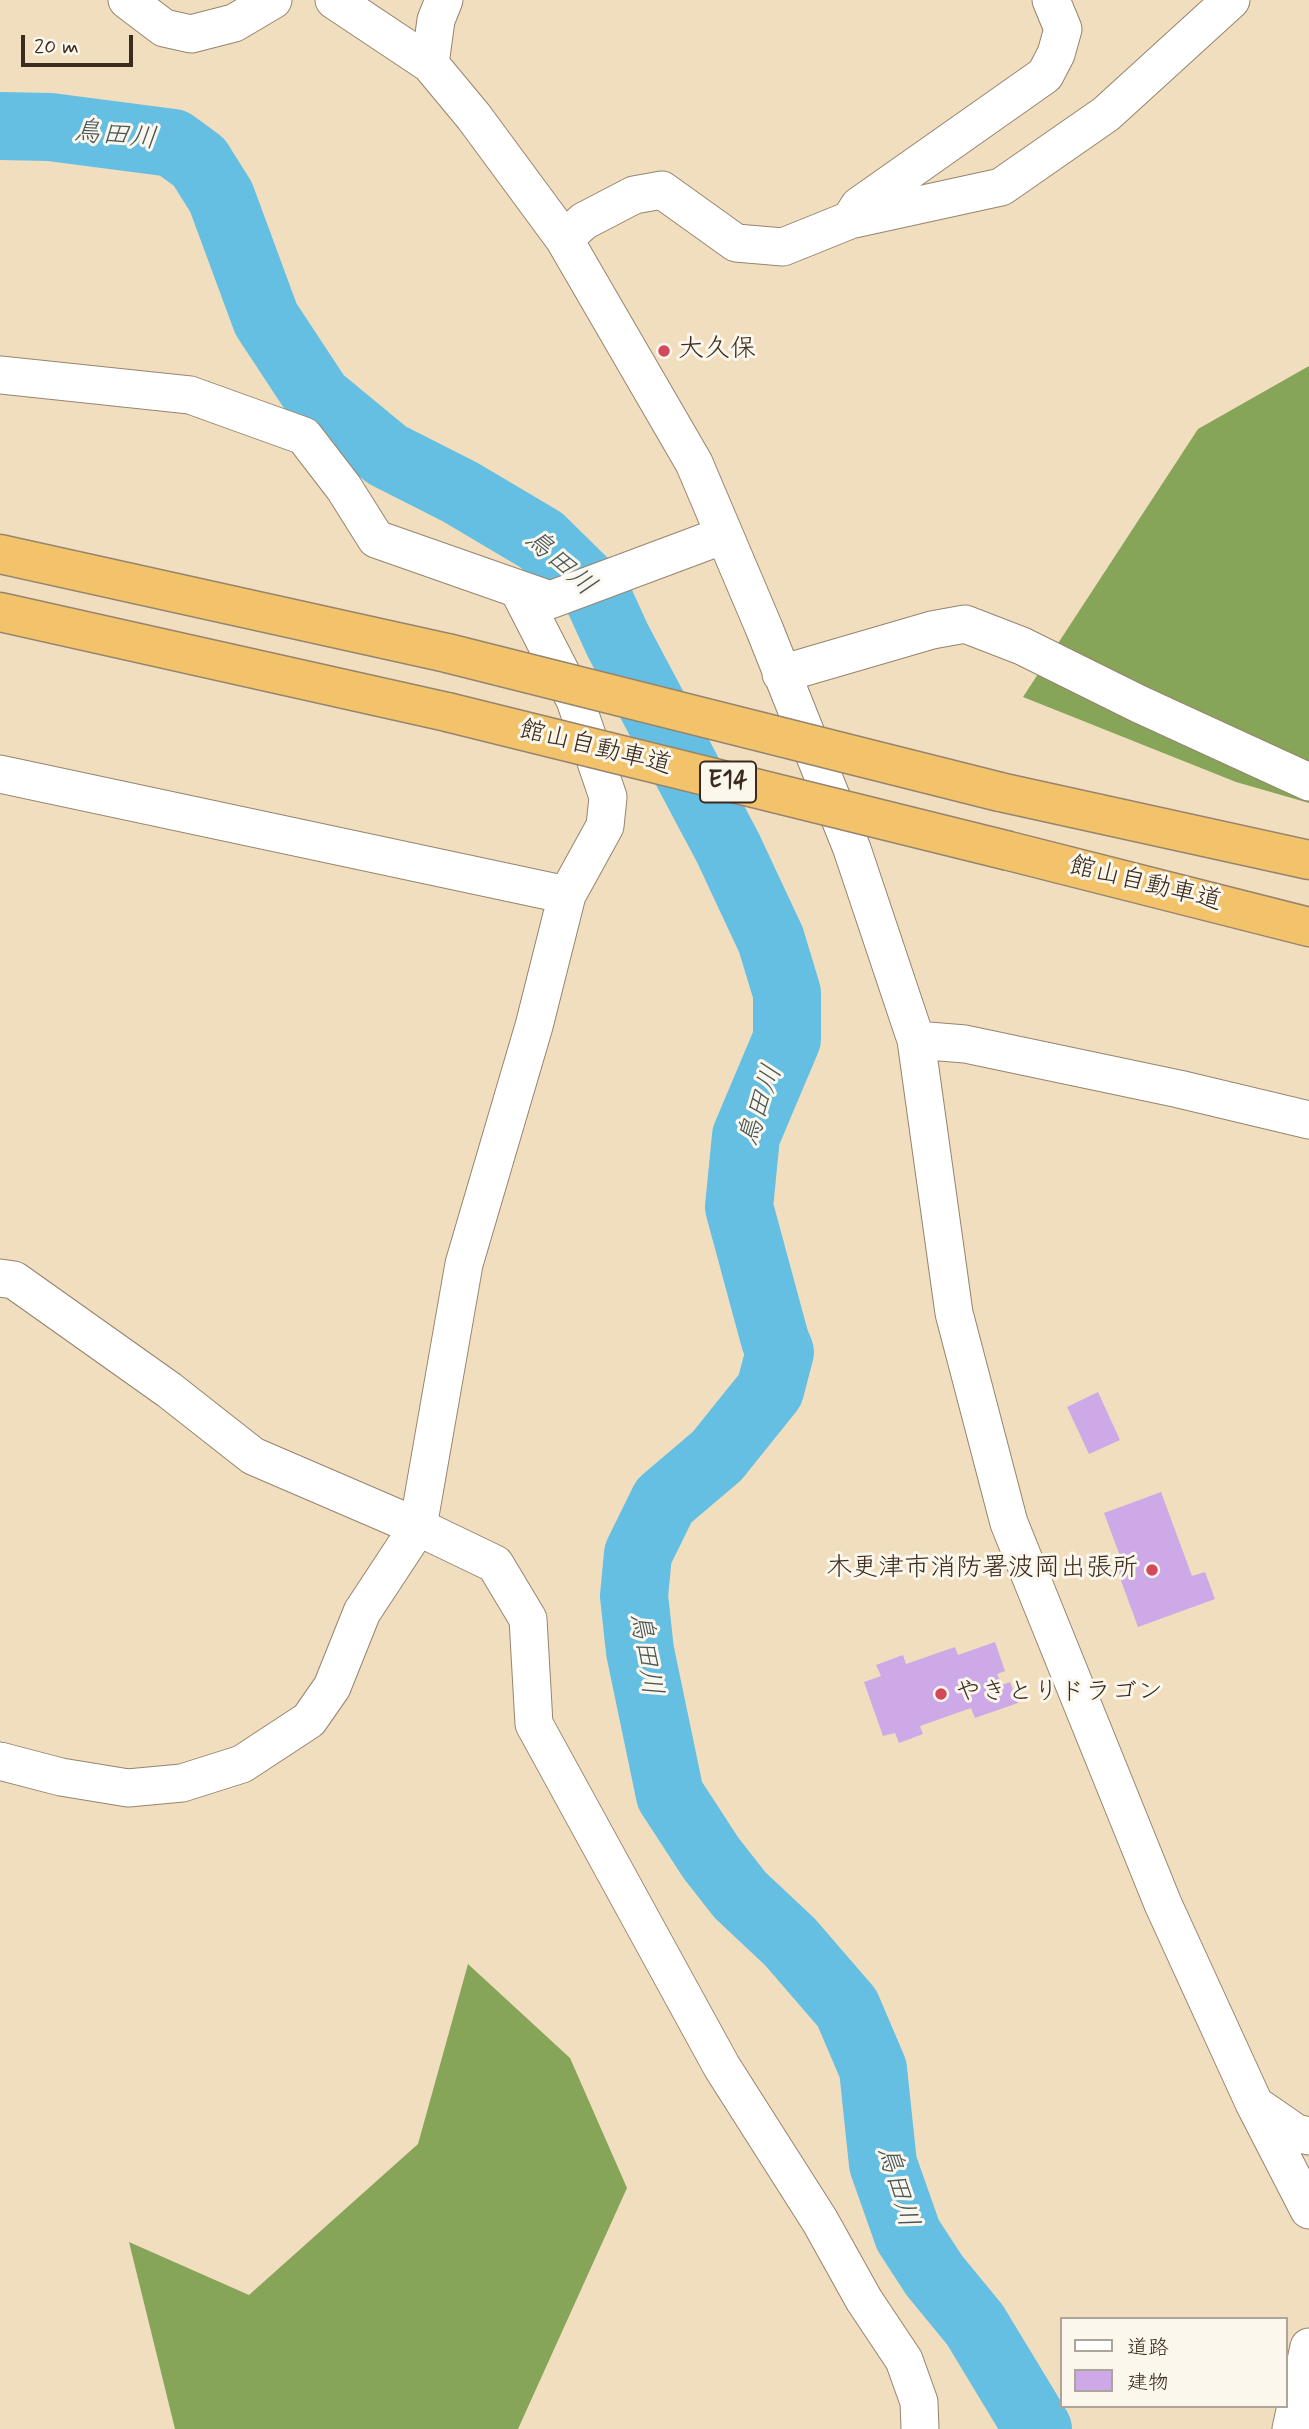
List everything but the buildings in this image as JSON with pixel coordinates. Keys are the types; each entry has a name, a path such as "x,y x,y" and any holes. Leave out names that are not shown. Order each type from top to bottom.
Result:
{"highway":[{"name":"E14","path":"0,554 447,653 1000,792 1309,860"},
{"name":"館山自動車道","path":"0,612 447,712 1309,927"},
{"path":"1092,872 1309,934"}],"street":[{"path":"127,0 164,28 191,34 234,23 273,0"},
{"path":"334,0 430,64 474,117 564,239 694,463 852,849 916,1040 954,1313 1009,1523 1163,1904 1254,2103 1309,2210"},
{"path":"430,64 436,20 444,0"},
{"path":"850,220 859,206 1045,75 1056,54 1063,30 1051,0"},
{"path":"564,239 584,221 635,195 662,190 736,243 783,247 850,220 1001,187 1106,114 1231,0"},
{"path":"0,375 190,395 304,436 344,488 376,539 550,600 724,535"},
{"path":"0,1761 61,1777 128,1788 182,1783 242,1764 309,1720 332,1687 362,1612 418,1527 464,1264 534,1026 567,895 605,826 608,797 575,700 518,589"},
{"path":"781,674 932,630 965,624 1022,646 1309,782"},
{"path":"0,774 567,895"},
{"path":"916,1040 965,1044 1180,1089 1309,1121"},
{"path":"0,1278 14,1280 169,1390 253,1456 418,1527 495,1564 528,1619 534,1724 722,2067 820,2221 864,2300 904,2360 919,2402 920,2429"},
{"path":"1254,2103 1296,2133 1309,2136"},
{"path":"1291,2429 1309,2347"}],"green space":[{"path":"1309,366 1309,803 1236,782 1023,697 1198,429"},
{"path":"468,1964 570,2058 627,2188 518,2429 175,2429 129,2242 249,2295 418,2144"}],"waterway":[{"name":"鳥田川","path":"0,126 50,127 173,143 199,162 221,197 266,319 318,398 387,455 460,492 541,540 597,595 618,641 728,848 771,940 787,993 787,1039 746,1136 739,1207 780,1352 770,1390 717,1456 664,1501 638,1554 634,1596 640,1651 670,1795 711,1858 740,1895 790,1942 847,2008 873,2069 883,2164 908,2235 934,2275 975,2325 1038,2429"}],"place":[{"name":"大久保","path":"664,351"},
{"name":"木更津市消防署波岡出張所","path":"1152,1570"},
{"name":"やきとりドラゴン","path":"941,1694"}]}
